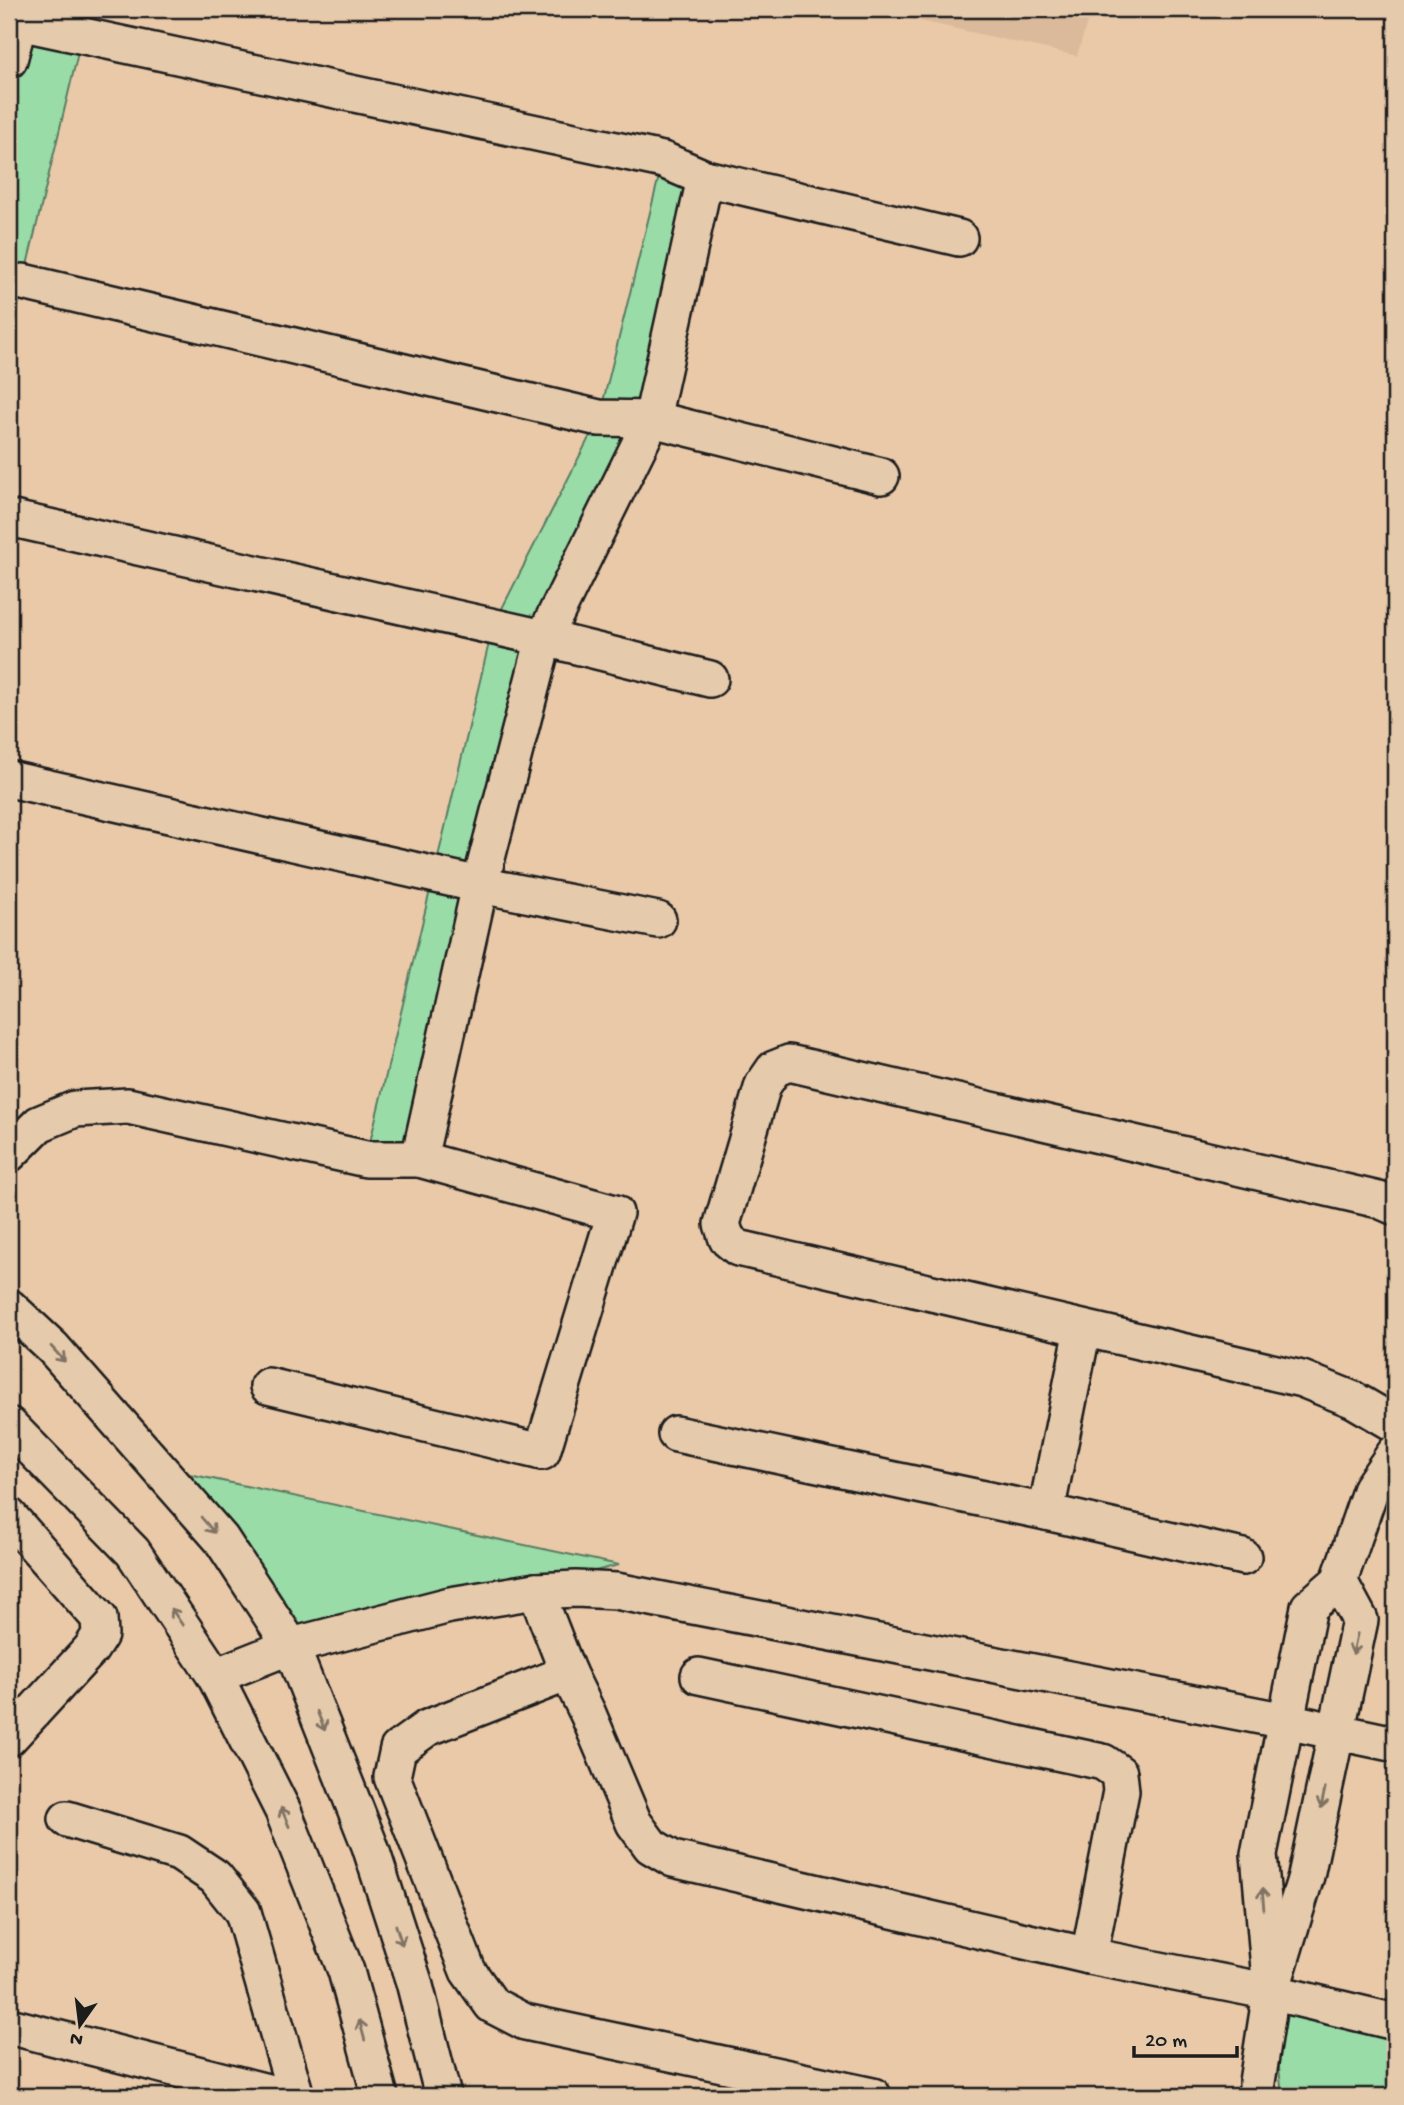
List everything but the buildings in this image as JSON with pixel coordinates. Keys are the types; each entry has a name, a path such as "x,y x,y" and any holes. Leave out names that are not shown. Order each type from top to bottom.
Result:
{"street":[{"path":"9,60 14,21 663,160 705,178 959,238"},
{"path":"419,1159 480,885 544,638 652,419 705,178"},
{"path":"23,282 599,418 652,419 881,476"},
{"path":"9,517 544,638 710,679"},
{"path":"9,779 480,885 658,920"},
{"path":"1395,1207 1379,1200 789,1063 774,1069 763,1085 722,1224 727,1239 738,1248 1302,1379 1354,1399 1395,1424"},
{"path":"9,1154 39,1124 75,1109 128,1106 366,1158 419,1159 615,1213 542,1452 268,1386"},
{"path":"9,1307 53,1348 220,1539 291,1646 370,1846 414,1982 443,2096"},
{"path":"1046,1512 1083,1329"},
{"path":"9,1425 133,1552 215,1676 283,1811 317,1897 346,1971 380,2096"},
{"path":"676,1434 1046,1512 1243,1557"},
{"path":"1270,1992 1259,1854 1309,1608 1339,1581 1371,1488 1395,1453"},
{"path":"9,1516 99,1618 100,1635 91,1649 9,1738"},
{"path":"1257,2096 1270,1992 1306,1876 1360,1620 1339,1581"},
{"path":"537,1591 568,1673 634,1823 651,1846 673,1859 1088,1956 1270,1992 1395,2022"},
{"path":"215,1676 291,1646 450,1605 537,1591 616,1591 1395,1744"},
{"path":"568,1673 427,1728 398,1749 392,1777 468,1971 492,2005 525,2022 873,2096"},
{"path":"699,1676 1103,1762 1119,1773 1121,1791 1088,1956"},
{"path":"67,1819 179,1853 215,1877 243,1912 296,2096"},
{"path":"9,2026 283,2096"}],"shaded area":[{"path":"867,9 1091,9 1077,56"}],"green space":[{"path":"19,22 82,36 23,282 9,352 9,62"},
{"path":"663,160 705,178 652,419 544,638 419,1159 366,1159 493,626 599,418"},
{"path":"156,1467 619,1565 291,1646"},
{"path":"1271,1992 1395,2022 1395,2096 1282,2096"}]}
